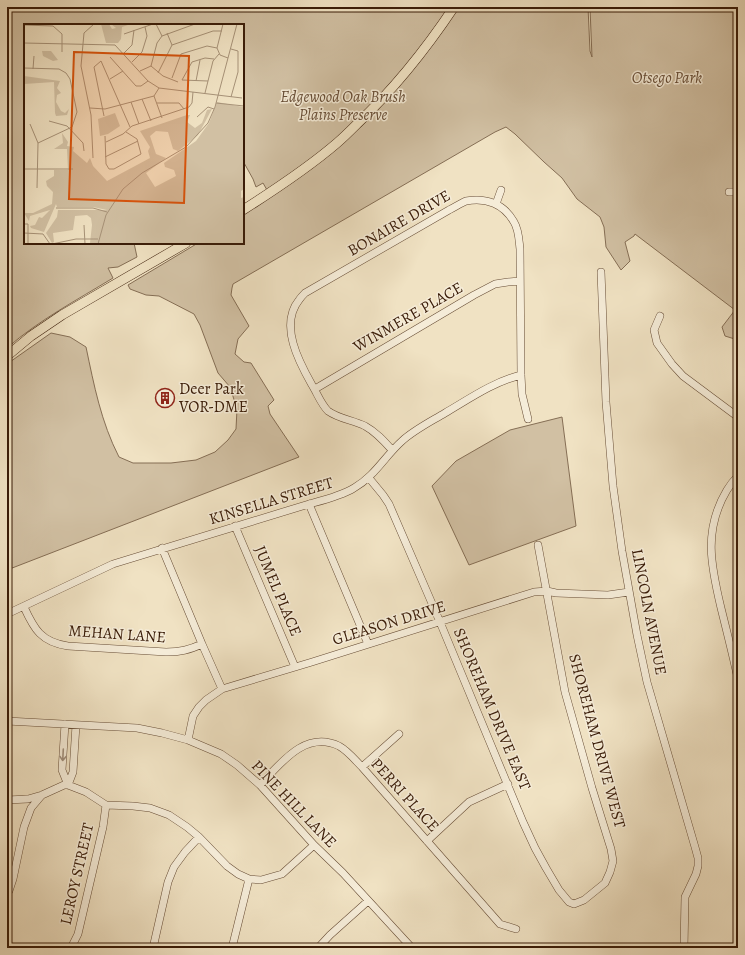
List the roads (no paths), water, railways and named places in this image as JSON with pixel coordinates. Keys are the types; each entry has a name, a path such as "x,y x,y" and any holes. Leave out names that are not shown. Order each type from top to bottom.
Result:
{"main road":[{"path":"244,209 303,170 338,142 363,119 401,79 432,39 454,7"},
{"path":"7,356 31,336 62,315 184,244"}],"street":[{"path":"501,190 496,204 507,213 515,223 520,250 521,375 522,394 528,419"},
{"path":"729,192 738,192"},
{"name":"BONAIRE DRIVE","path":"392,450 380,436 365,426 327,410 305,372 292,342 290,331 294,309 298,300 305,293 449,210 465,202 477,200 488,201 496,204"},
{"name":"LINCOLN AVENUE","path":"601,272 606,402 613,486 622,551 647,682 698,858 696,874 685,897 684,948"},
{"name":"WINMERE PLACE","path":"315,389 481,291 495,284 520,282"},
{"path":"660,316 654,330 657,343 672,364 683,376 738,417"},
{"name":"KINSELLA STREET","path":"7,614 113,564 345,493 369,478 392,450 402,440 415,431 485,389 509,378 521,375"},
{"path":"738,476 728,489 716,513 712,528 711,546 712,568 734,648 738,679"},
{"name":"SHOREHAM DRIVE EAST","path":"369,478 389,504 535,848 564,898 574,904"},
{"path":"309,504 368,644"},
{"name":"JUMEL PLACE","path":"235,526 295,667"},
{"name":"SHOREHAM DRIVE WEST","path":"538,545 566,692 588,774 612,849 613,861 605,883 584,900 574,904"},
{"path":"162,548 222,689"},
{"name":"GLEASON DRIVE","path":"188,740 193,716 199,707 222,689 534,592 547,591 556,593 608,596 629,592"},
{"name":"MEHAN LANE","path":"24,606 35,628 50,642 58,645 180,652 192,649 202,644"},
{"name":"PINE HILL LANE","path":"7,721 137,728 188,740 221,754 237,765 260,785 314,845 343,873 412,948"},
{"path":"65,724 62,770 68,785"},
{"path":"68,785 73,772 76,725"},
{"path":"362,767 399,734"},
{"name":"PERRI PLACE","path":"260,785 292,753 303,745 318,742 330,743 340,747 362,767 500,924 516,929"},
{"path":"7,800 28,799 42,795 64,784 86,792 106,805 150,808 169,815 188,827 238,874 261,880 282,874 314,845"},
{"path":"427,840 469,802 508,784"},
{"path":"7,893 13,879 24,827 31,808 42,795"},
{"name":"LEROY STREET","path":"71,948 78,934 104,827 106,805"},
{"path":"153,948 168,882 174,867 199,837"},
{"path":"232,948 249,878"},
{"path":"318,948 330,935 368,901"}],"place":[{"name":"Deer Park VOR-DME","path":"165,398"}],"park label":[{"name":"Otsego Park","path":"667,78"},
{"name":"Edgewood Oak Brush Plains Preserve","path":"343,106"}]}
